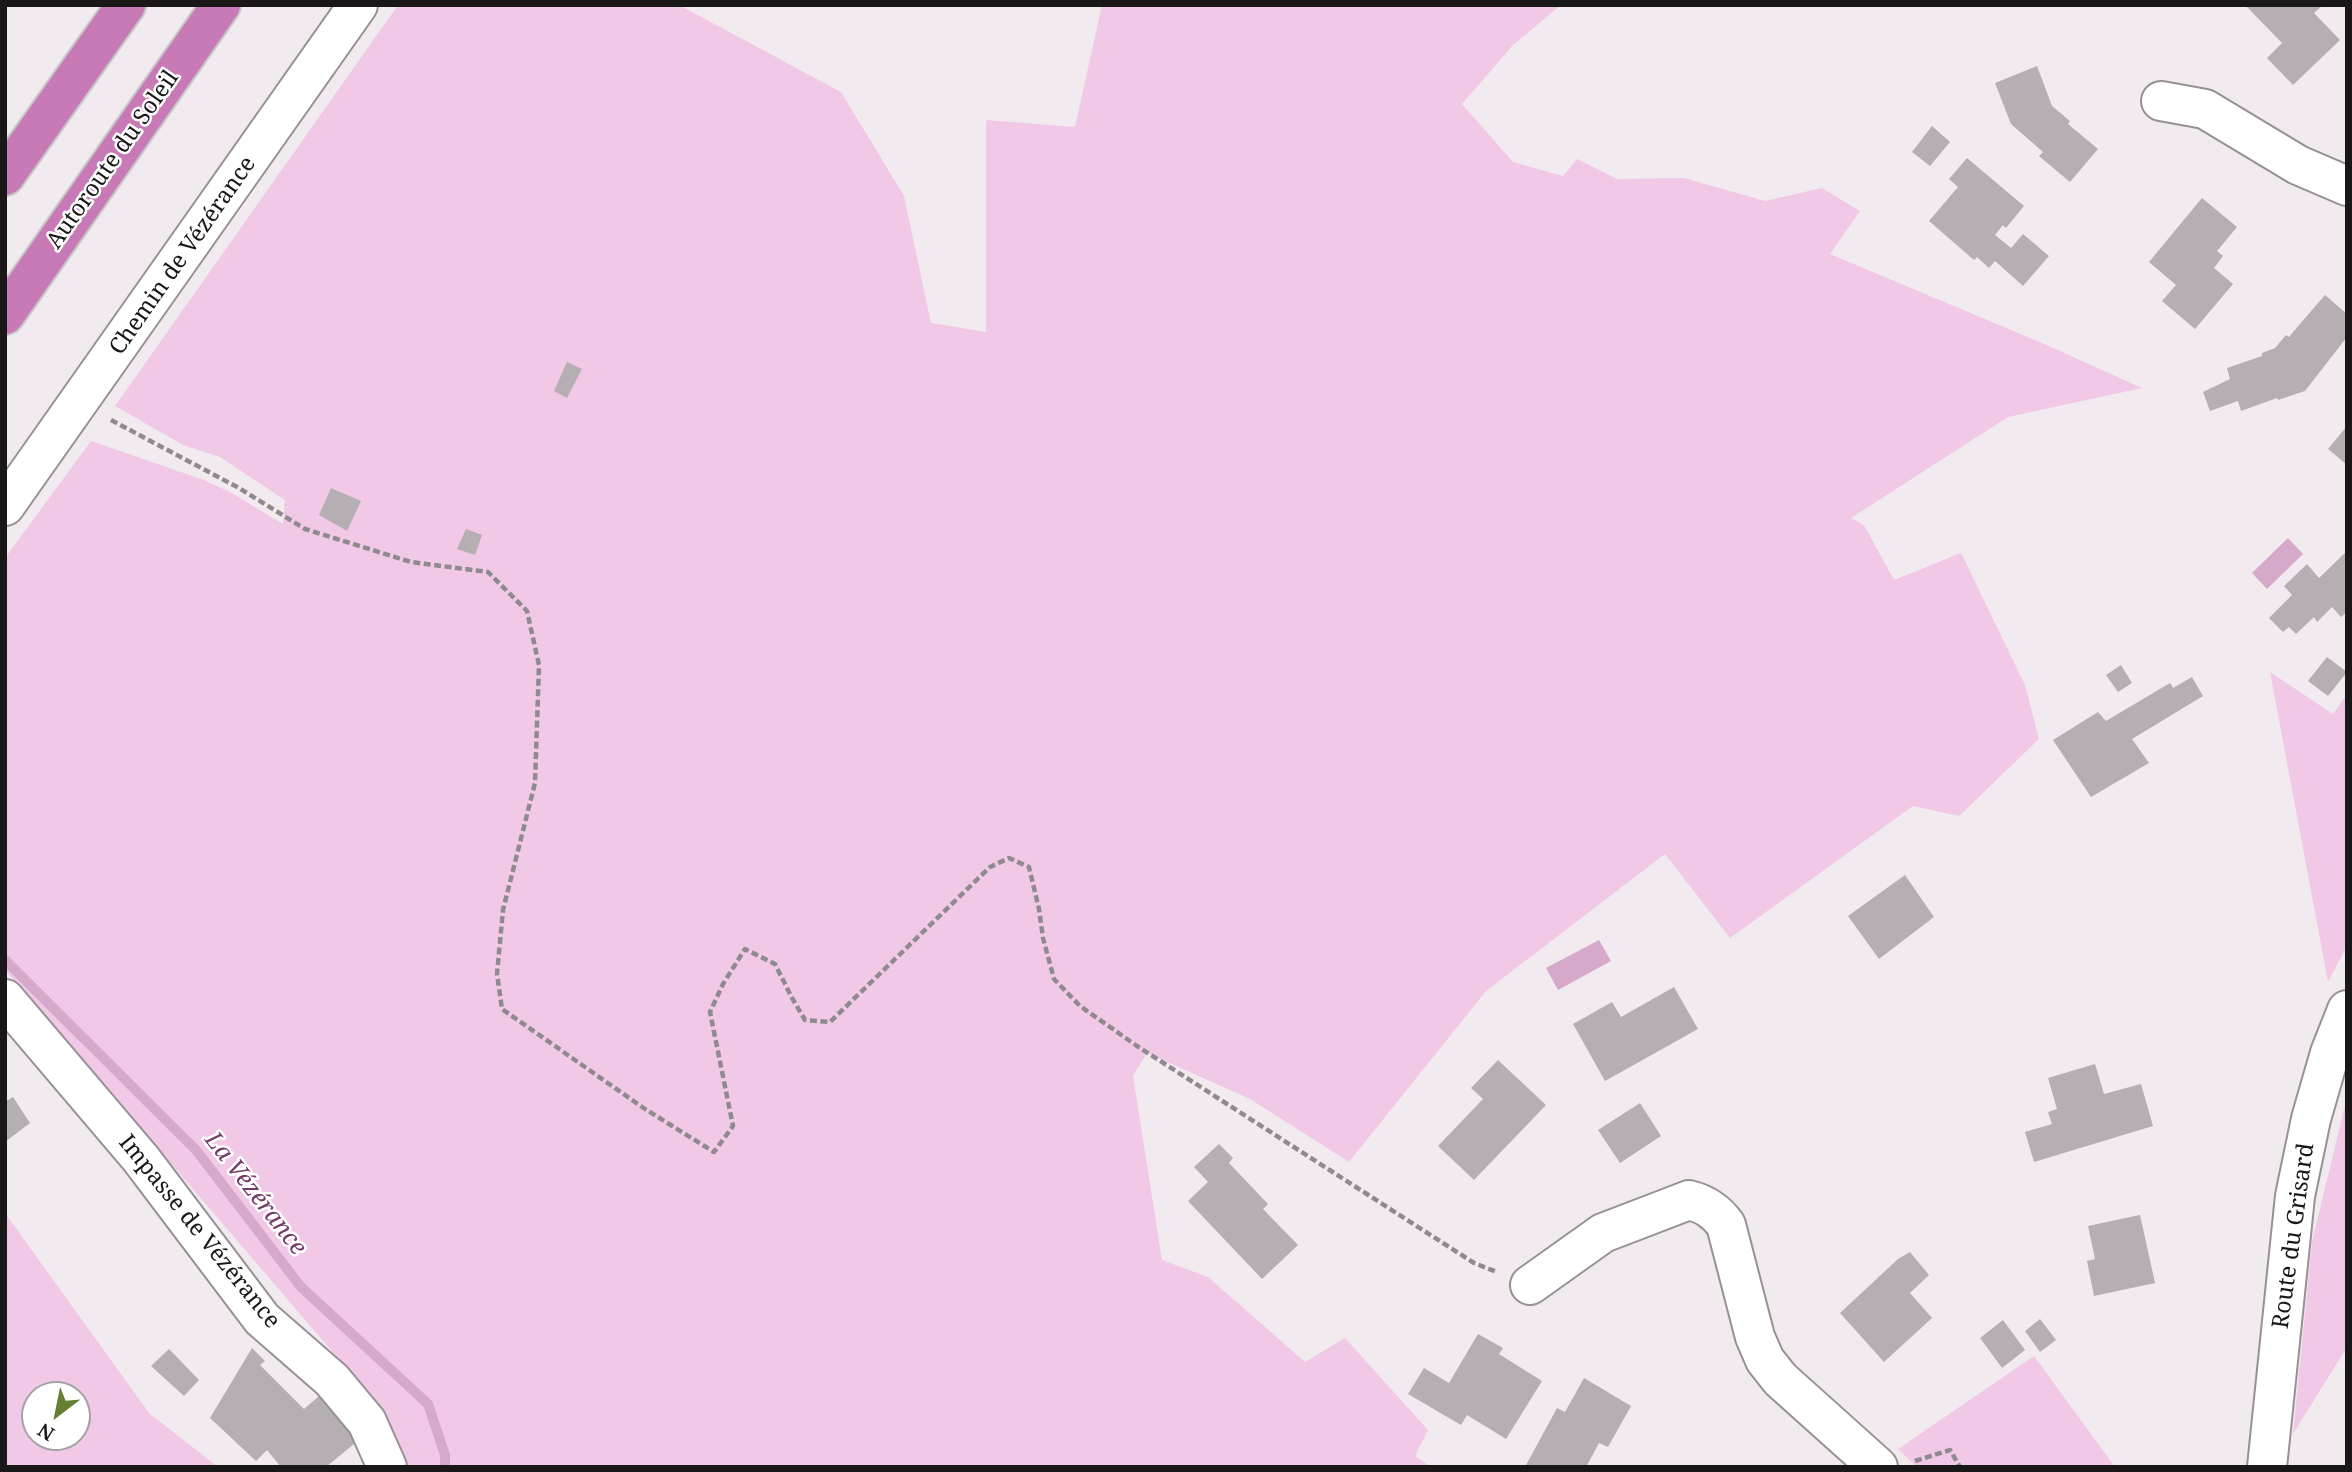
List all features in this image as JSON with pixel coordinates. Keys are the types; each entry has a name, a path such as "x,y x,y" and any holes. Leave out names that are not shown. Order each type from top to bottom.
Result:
{"highway":[{"path":"5,176 126,5"},
{"name":"Autoroute du Soleil","path":"5,315 220,5"}],"street":[{"name":"Chemin de Vézérance","path":"5,506 358,5"},
{"path":"2161,101 2205,109 2298,165 2347,186"},
{"name":"Impasse de Vézérance","path":"5,999 141,1159 262,1319 332,1380 367,1422 387,1467"},
{"name":"Route du Grisard","path":"2267,1467 2295,1196 2311,1119 2330,1053 2347,1010"},
{"path":"1530,1285 1602,1233 1689,1200 1701,1203 1718,1214 1726,1225 1755,1337 1765,1360 1780,1379 1895,1464"}],"path":[{"path":"80,403 239,488 305,529 411,562 488,572 527,611 539,665 535,783 503,910 497,974 502,1009 645,1109 714,1152 733,1126 710,1012 723,984 745,949 775,964 806,1020 830,1022 990,867 1009,858 1029,867 1054,979 1080,1006 1137,1046 1474,1263 1530,1285"},
{"path":"1895,1464 1950,1450 1960,1467"}],"shaded area":[{"path":"398,5 679,5 841,92 904,196 931,323 986,332 986,120 1075,127 1102,5 1561,5 1513,45 1462,104 1513,162 1563,176 1577,159 1617,179 1684,178 1765,201 1822,188 1860,211 1830,254 2142,388 2008,417 1851,518 1864,525 1894,580 1961,553 2025,685 2039,739 1959,816 1913,806 1730,938 1665,854 1486,991 1349,1162 1250,1099 1147,1053 1133,1076 1162,1260 1208,1277 1305,1362 1345,1338 1428,1430 1415,1456 1431,1467 405,1467 361,1385 5,970 5,558 91,441 204,480 230,492 283,524 285,500 220,457 183,445 115,406"},
{"path":"2288,538 2303,554 2267,589 2252,573"},
{"path":"2270,672 2333,714 2347,694 2347,946 2328,982"},
{"path":"1599,940 1611,961 1558,990 1546,968"},
{"path":"2347,1097 2347,1347 2293,1434 2312,1242"},
{"path":"5,1213 149,1413 218,1467 5,1467"},
{"path":"2034,1356 2115,1467 1917,1467 1898,1449"}],"building":[{"path":"2245,5 2323,5 2314,13 2340,40 2293,85 2267,58 2282,43"},
{"path":"2037,66 2052,106 2070,121 2068,124 2098,149 2070,182 2039,156 2043,152 2011,124 1995,83"},
{"path":"1932,126 1950,142 1930,166 1912,152"},
{"path":"1967,158 2024,206 2006,228 2003,225 1995,235 2011,248 2023,234 2049,256 2023,286 1995,261 1989,268 1977,257 1974,260 1929,221 1958,187 1949,179"},
{"path":"2202,198 2237,227 2217,251 2223,256 2214,268 2233,284 2195,329 2162,301 2176,285 2149,262"},
{"path":"2325,295 2347,314 2347,337 2305,391 2241,411 2238,401 2210,411 2203,392 2230,379 2227,368 2262,356 2262,353 2275,348 2286,335 2289,337"},
{"path":"567,362 582,369 567,398 554,391"},
{"path":"2347,426 2347,465 2328,449"},
{"path":"331,488 361,501 347,531 319,515"},
{"path":"466,529 482,535 475,555 457,549"},
{"path":"2347,551 2347,612 2341,617 2332,607 2317,622 2314,617 2296,634 2289,627 2283,632 2269,618 2292,595 2284,586 2307,564 2319,578"},
{"path":"2327,657 2347,672 2328,696 2308,681"},
{"path":"2121,665 2132,683 2118,692 2106,675"},
{"path":"2192,677 2203,696 2132,739 2149,763 2091,797 2053,740 2098,712 2106,721 2170,683 2173,688"},
{"path":"1905,875 1934,917 1879,959 1848,916"},
{"path":"1674,987 1698,1029 1605,1081 1573,1024 1612,1002 1621,1017"},
{"path":"1498,1060 1546,1105 1474,1180 1438,1146 1483,1099 1471,1088"},
{"path":"2095,1064 2104,1094 2141,1084 2153,1126 2034,1162 2025,1132 2052,1124 2048,1112 2057,1109 2048,1078"},
{"path":"13,1097 30,1123 5,1142 5,1102"},
{"path":"1640,1103 1661,1136 1620,1163 1598,1130"},
{"path":"1219,1144 1233,1158 1229,1163 1268,1204 1263,1209 1298,1245 1262,1279 1188,1201 1208,1182 1194,1167"},
{"path":"2140,1215 2155,1283 2094,1296 2087,1261 2095,1259 2088,1226"},
{"path":"1910,1252 1929,1275 1910,1293 1932,1318 1884,1362 1840,1313 1898,1259"},
{"path":"2040,1319 2056,1340 2040,1352 2025,1331"},
{"path":"2003,1320 2025,1350 2002,1368 1980,1338"},
{"path":"1478,1334 1503,1348 1499,1354 1542,1381 1506,1439 1467,1415 1461,1425 1408,1394 1424,1368 1449,1383"},
{"path":"252,1348 265,1361 260,1365 304,1409 326,1390 360,1439 326,1467 281,1467 267,1450 256,1461 210,1418"},
{"path":"169,1349 199,1380 184,1396 151,1366"},
{"path":"1584,1378 1631,1406 1608,1447 1599,1443 1586,1467 1525,1467 1557,1408 1565,1412"}],"waterway":[{"name":"La Vézérance","path":"5,960 196,1150 301,1287 428,1404 445,1455 445,1467"}]}
